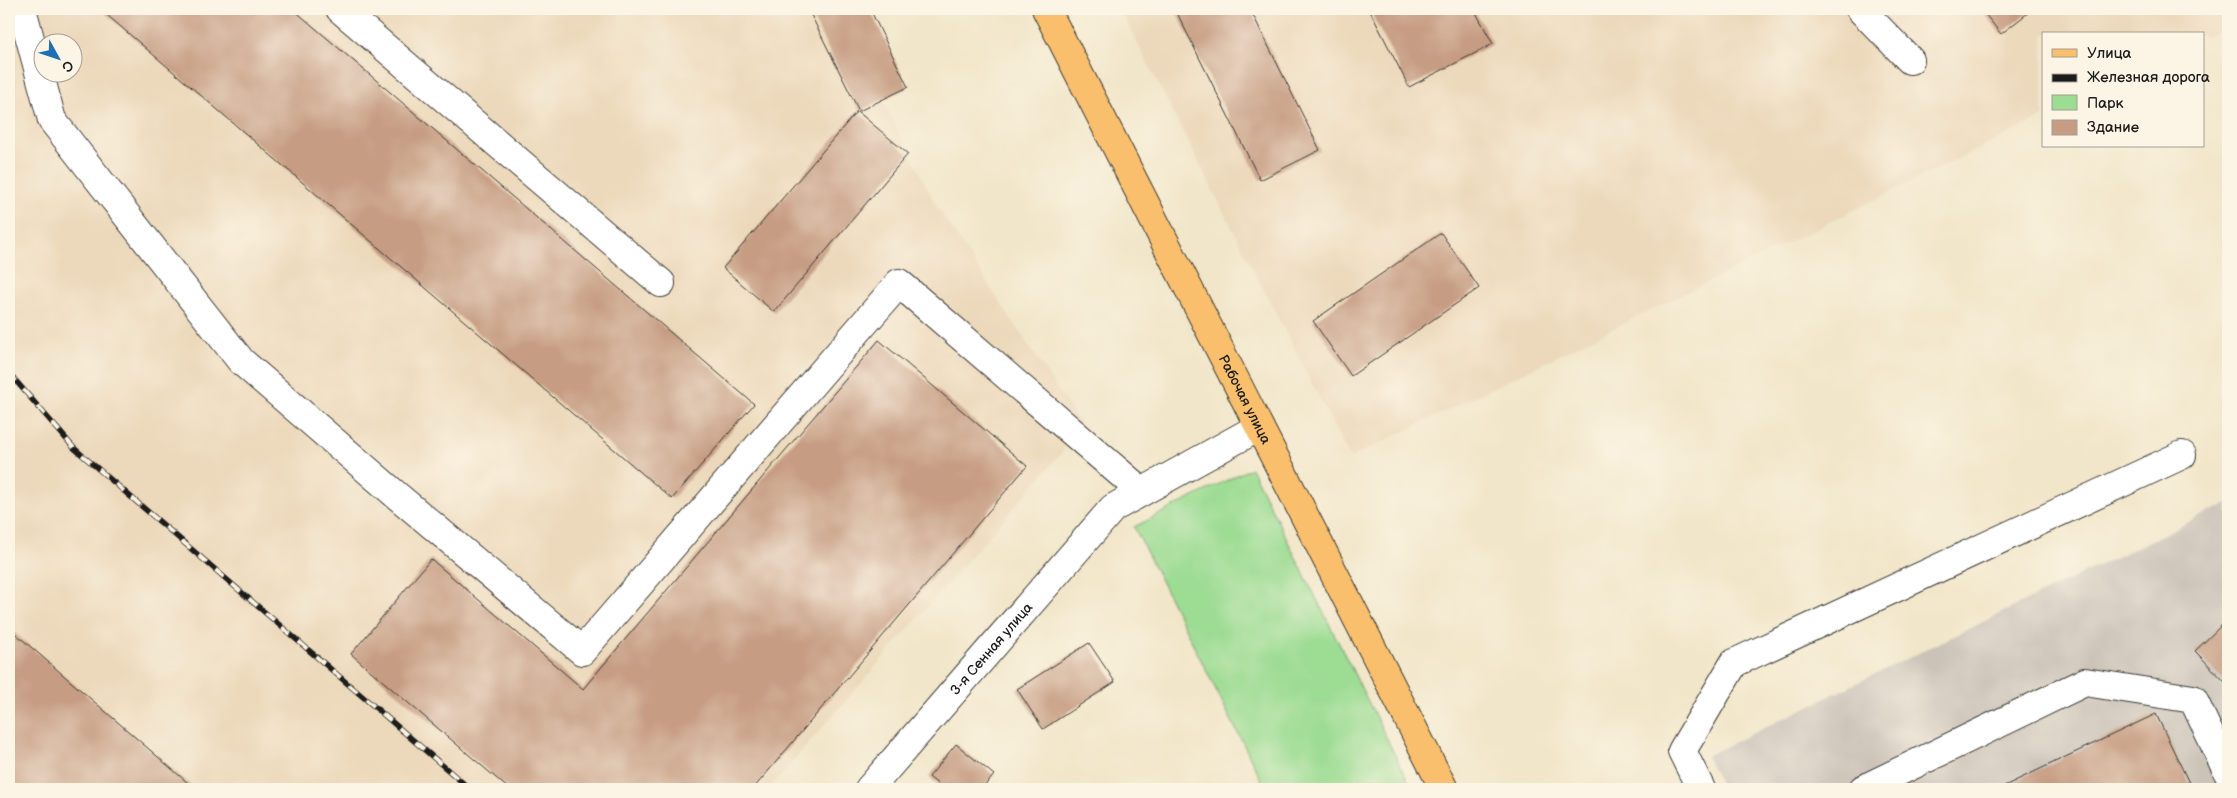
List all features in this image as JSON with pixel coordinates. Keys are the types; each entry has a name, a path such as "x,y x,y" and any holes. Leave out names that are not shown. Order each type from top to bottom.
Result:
{"main road":[{"name":"Рабочая улица","path":"1046,9 1444,789"}],"street":[{"path":"22,9 52,120 241,361 395,494 582,651 899,283 1141,491"},
{"path":"340,9 661,283"},
{"path":"1860,9 1910,60"},
{"name":"3-я Сенная улица","path":"869,789 1113,508 1259,427"},
{"path":"1701,789 1682,751 1734,663 2182,455"},
{"path":"1863,789 2085,682 2193,699 2228,773"}],"shaded area":[{"path":"9,9 836,9 936,205 1083,428 769,789 9,789"},
{"path":"1120,9 2222,9 2228,16 2228,26 2204,38 2204,32 2042,32 2042,117 1350,458"},
{"path":"2228,503 2228,789 1723,789 1706,756"}],"green space":[{"path":"1251,468 1412,789 1266,789 1134,527"}],"building":[{"path":"100,9 293,9 754,404 672,499"},
{"path":"808,9 870,9 908,87 859,111"},
{"path":"1175,9 1250,9 1320,150 1260,180"},
{"path":"1369,9 1474,9 1493,44 1409,87"},
{"path":"1981,9 2033,9 2001,34"},
{"path":"857,111 908,154 774,312 723,268"},
{"path":"1441,233 1479,288 1351,376 1313,321"},
{"path":"879,340 1027,466 753,789 509,789 351,654 431,559 583,689"},
{"path":"2228,619 2228,685 2195,651"},
{"path":"9,628 195,789 9,789"},
{"path":"1089,643 1115,682 1043,729 1017,689"},
{"path":"2156,714 2192,789 1998,789"},
{"path":"956,744 994,775 982,789 944,789 929,777"}],"railway":[{"path":"9,373 74,448 470,789"}]}
